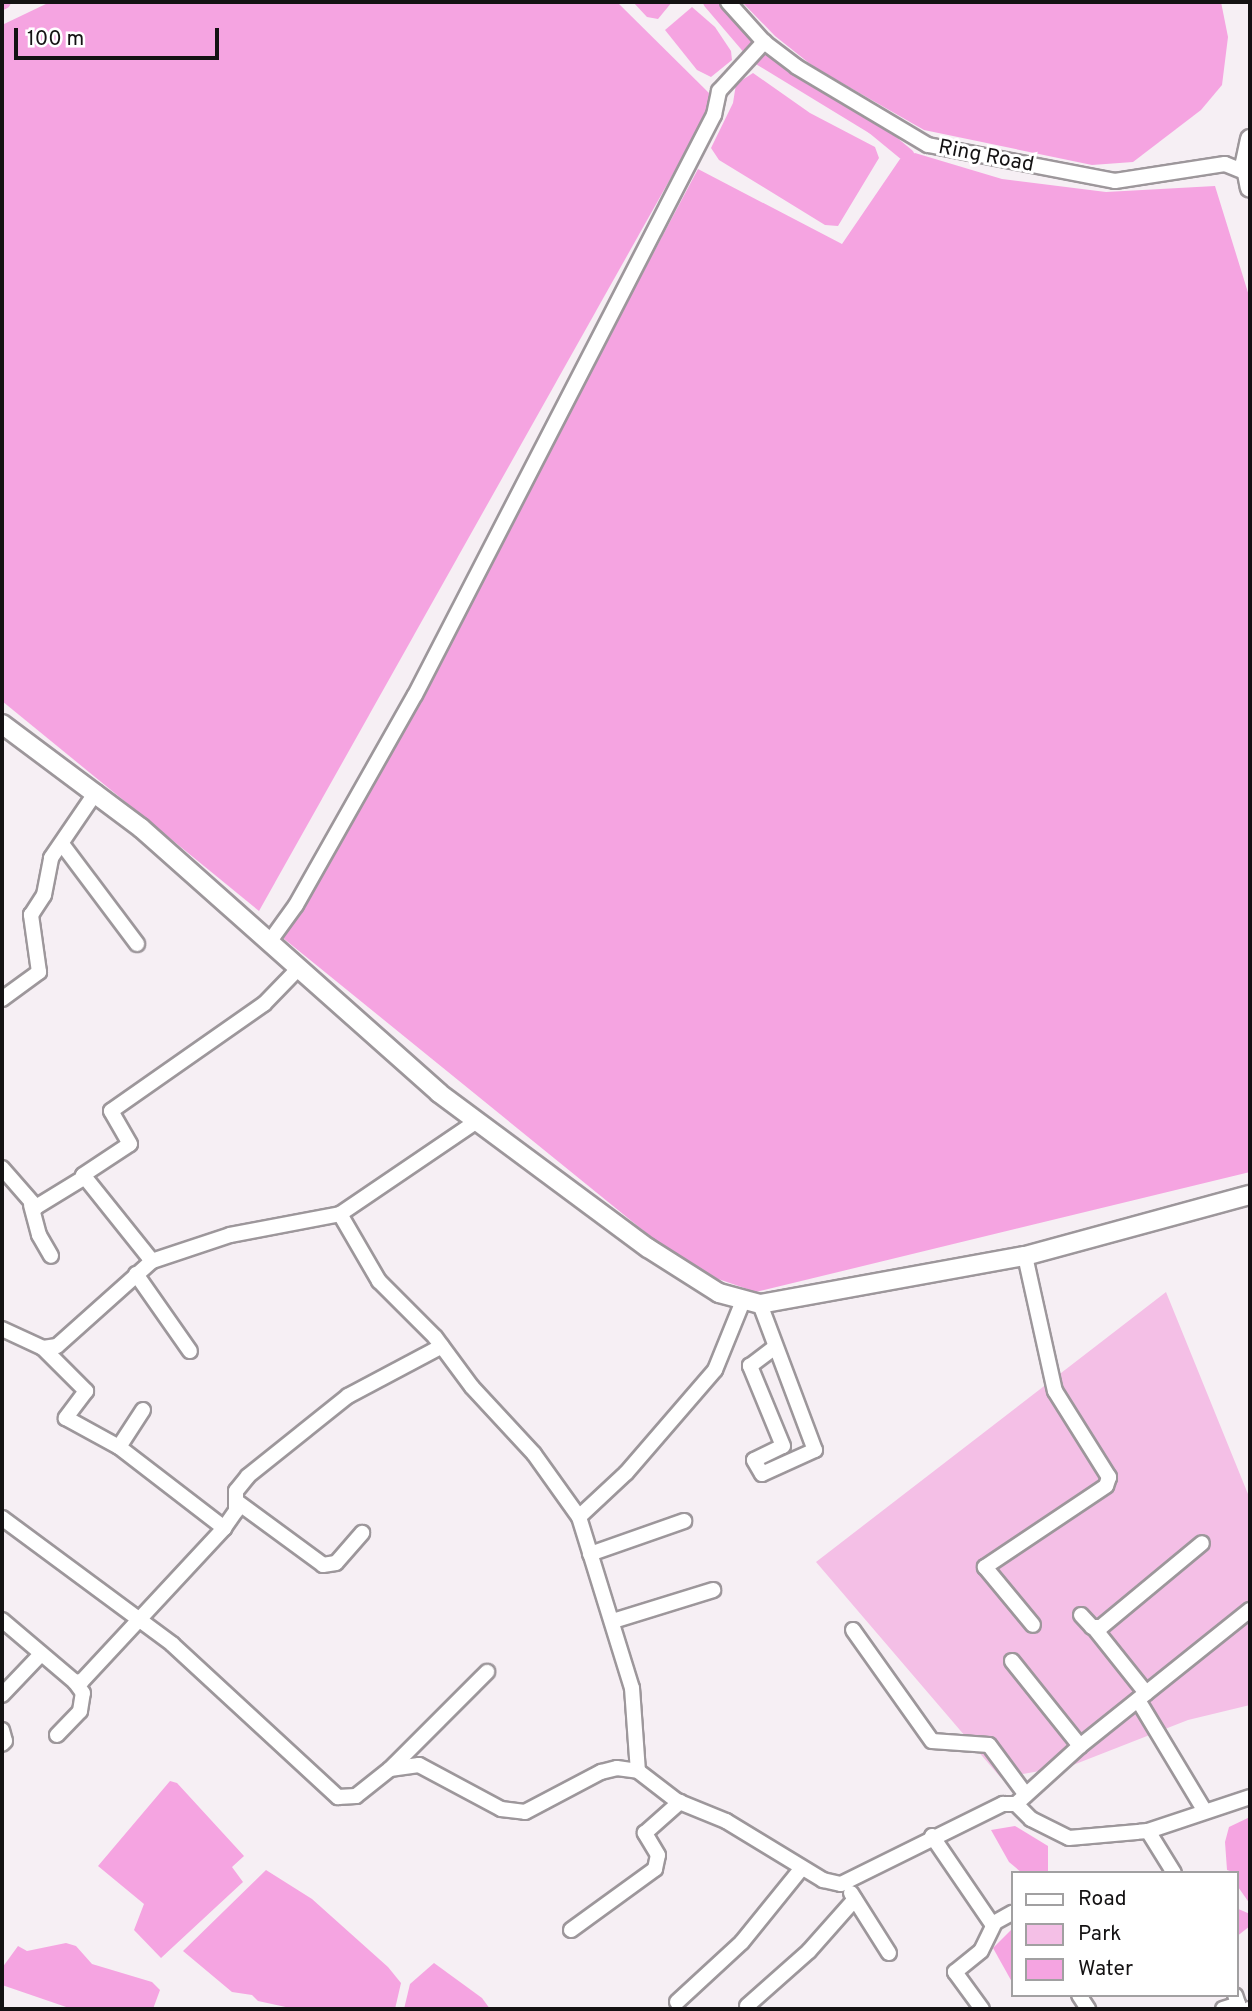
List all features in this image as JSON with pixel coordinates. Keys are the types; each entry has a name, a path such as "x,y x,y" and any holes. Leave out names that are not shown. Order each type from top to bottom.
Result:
{"street":[{"name":"Ring Road","path":"728,2 761,45 832,90 928,145 1115,180 1225,164"},
{"path":"270,941 296,905 415,695 714,115 719,91 761,45"},
{"path":"1249,148 1249,177 1225,164 1249,148"},
{"path":"2,724 96,792 270,941 297,970 477,1121 657,1254 719,1293 751,1302 1025,1256 1250,1195"},
{"path":"2,999 38,972 31,915 44,895 50,862 96,792"},
{"path":"62,844 137,944"},
{"path":"32,1205 41,1206 130,1144 112,1115 113,1108 264,1003 297,970"},
{"path":"43,1348 60,1345 152,1261 230,1235 340,1214 477,1121"},
{"path":"2,1168 32,1205 39,1235 51,1256"},
{"path":"85,1177 152,1261"},
{"path":"340,1214 379,1281 442,1346 534,1454 579,1517 632,1688 638,1771"},
{"path":"1025,1256 1055,1391 1109,1476 1106,1486 985,1567 1033,1625"},
{"path":"136,1274 190,1351"},
{"path":"751,1302 775,1348 816,1450 762,1474 754,1460 783,1446 750,1366 775,1348"},
{"path":"579,1517 626,1473 715,1370 751,1302"},
{"path":"2,1329 43,1348 86,1391 66,1418 119,1447 224,1528"},
{"path":"75,1682 82,1681 142,1620 224,1528 236,1511 236,1491 248,1476 319,1415 442,1346"},
{"path":"119,1447 143,1410"},
{"path":"236,1501 323,1565 336,1563 362,1532"},
{"path":"2,1518 142,1620 237,1702 330,1792 346,1798 356,1796 390,1769 487,1672"},
{"path":"590,1554 684,1521"},
{"path":"1096,1629 1202,1543"},
{"path":"613,1621 713,1590"},
{"path":"390,1769 419,1765 513,1813 541,1806 601,1772 617,1768 638,1771 680,1802 726,1821 823,1880 844,1883 932,1836 988,1810 1021,1800 1080,1746 1250,1610"},
{"path":"1081,1615 1096,1629 1142,1696 1204,1810"},
{"path":"2,1620 75,1682 83,1693 80,1711 57,1735"},
{"path":"853,1630 932,1741 989,1745 1031,1819 1069,1838 1148,1831 1204,1810 1250,1797"},
{"path":"2,1695 41,1654"},
{"path":"1012,1661 1080,1746"},
{"path":"2,1730 5,1741 2,1744"},
{"path":"571,1930 655,1869 658,1855 645,1833 680,1802"},
{"path":"1148,1831 1173,1871"},
{"path":"932,1836 972,1900 995,1922"},
{"path":"677,2002 741,1942 802,1868"},
{"path":"844,1883 890,1953"},
{"path":"747,2006 809,1951 855,1899"},
{"path":"982,2009 955,1972 981,1951 995,1922 1010,1914"},
{"path":"1223,2009 1243,2005"}],"green space":[{"path":"1166,1292 1250,1499 1250,1705 1188,1720 1073,1765 1001,1778 816,1562"}],"water":[{"path":"50,2 617,2 711,95 705,117 259,911 2,701 2,25"},
{"path":"633,2 672,2 658,19 647,17"},
{"path":"742,2 1221,2 1228,37 1222,85 1201,110 1133,162 1092,165 924,130 814,67 775,36"},
{"path":"692,7 715,27 731,51 732,60 711,77 697,70 665,30"},
{"path":"753,73 810,113 875,147 879,158 838,226 825,225 719,160 711,148 733,103 736,84"},
{"path":"915,153 1002,179 1106,192 1215,186 1250,299 1250,1172 756,1292 692,1270 283,938 383,762 698,169 842,244 900,159"},
{"path":"170,1781 177,1783 244,1856 232,1867 243,1882 161,1958 134,1930 144,1904 98,1866"},
{"path":"1250,1817 1250,1904 1238,1887 1238,1871 1227,1870 1225,1842 1229,1827"},
{"path":"1015,1826 1048,1846 1048,1871 1020,1871 1009,1862 991,1830"},
{"path":"266,1870 312,1899 388,1967 401,1983 395,2009 295,2009 258,2001 252,1995 232,1992 183,1951"},
{"path":"1238,1909 1250,1914 1250,1926 1238,1935"},
{"path":"1010,1931 1010,1978 993,1948"},
{"path":"66,1943 76,1946 92,1964 152,1982 160,1990 153,2009 72,2009 2,1985 2,1968 18,1946 27,1951"},
{"path":"434,1963 482,1998 490,2009 404,2009 410,1984"}],"waterway":[{"path":"710,2 756,56 873,127 908,156"}]}
